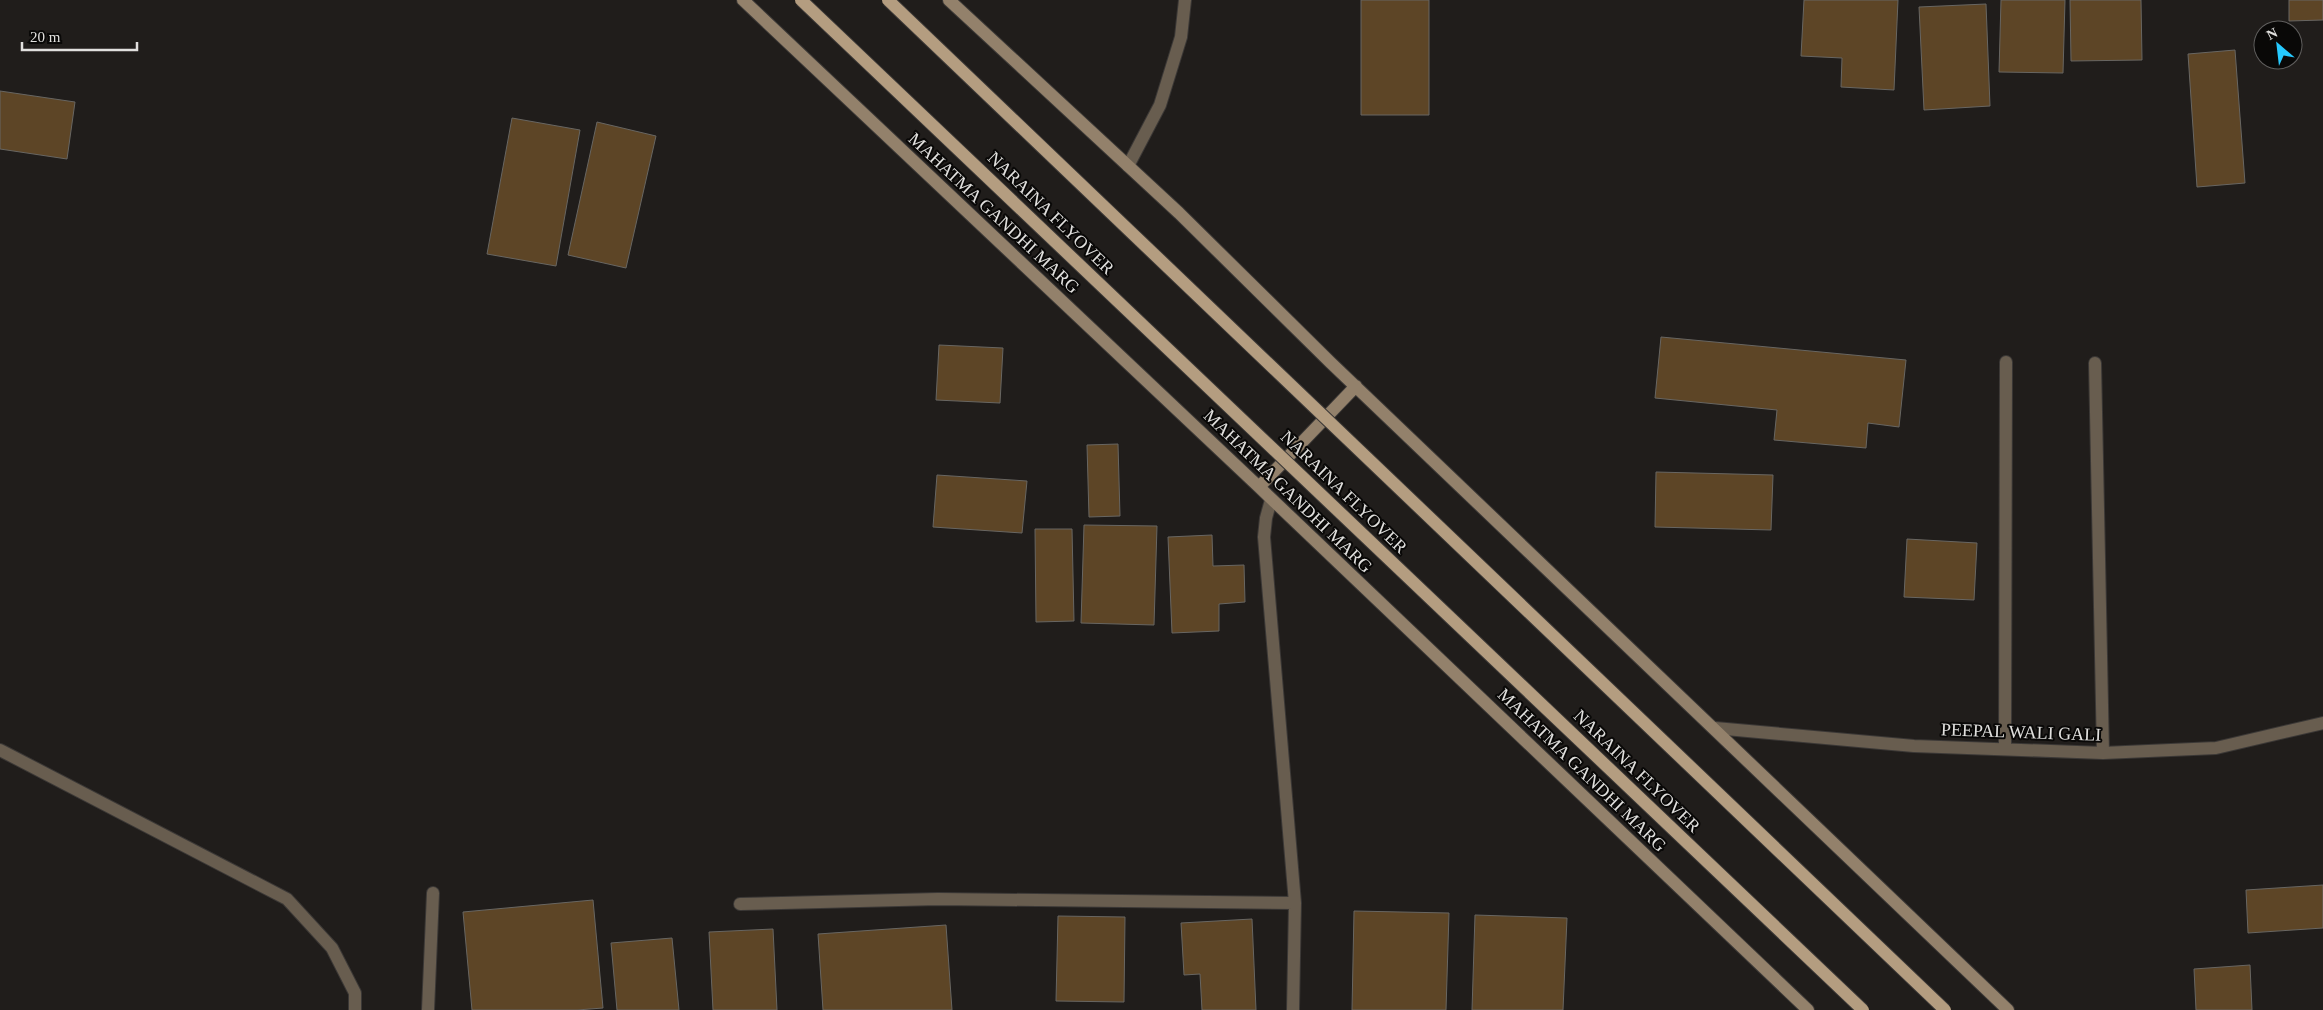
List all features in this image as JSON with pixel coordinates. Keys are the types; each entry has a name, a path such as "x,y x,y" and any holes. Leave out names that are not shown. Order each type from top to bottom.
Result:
{"main road":[{"name":"MAHATMA GANDHI MARG","path":"743,0 1260,487 1271,500 1808,1010"},
{"name":"NARAINA FLYOVER","path":"801,0 1863,1010"},
{"path":"888,0 1945,1010"},
{"path":"949,0 1128,166 2008,1010"},
{"path":"1260,487 1356,386"}],"street":[{"path":"1128,166 1160,105 1181,37 1185,0"},
{"path":"2005,749 2006,362"},
{"path":"2095,363 2103,753"},
{"path":"1271,500 1266,518 1264,537 1295,903 1293,1010"},
{"name":"PEEPAL WALI GALI","path":"1715,728 1914,746 2103,753 2216,748 2323,723"},
{"path":"0,750 287,899 332,948 355,993 355,1010"},
{"path":"428,1010 433,893"},
{"path":"740,904 938,899 1295,903"}],"building":[{"path":"1361,0 1429,0 1429,115 1361,115"},
{"path":"1804,0 1898,0 1894,90 1841,87 1842,58 1801,56"},
{"path":"2001,0 2065,0 2063,73 1999,72"},
{"path":"2070,0 2141,0 2142,60 2071,61"},
{"path":"2289,0 2323,0 2323,20 2289,20"},
{"path":"1986,4 1990,106 1924,110 1919,7"},
{"path":"2235,50 2245,183 2197,187 2188,54"},
{"path":"0,91 75,102 67,159 0,149"},
{"path":"512,118 580,130 556,266 487,254"},
{"path":"597,122 656,136 626,268 568,255"},
{"path":"1661,337 1906,360 1899,427 1868,423 1866,448 1774,440 1777,410 1655,398"},
{"path":"939,345 1003,348 1000,403 936,400"},
{"path":"1118,444 1120,516 1089,517 1087,445"},
{"path":"1656,472 1773,475 1771,530 1655,527"},
{"path":"937,475 1027,481 1022,533 933,527"},
{"path":"1084,525 1157,526 1154,625 1081,623"},
{"path":"1035,529 1072,529 1074,621 1036,622"},
{"path":"1212,535 1213,566 1244,565 1245,602 1219,604 1219,631 1172,633 1168,537"},
{"path":"1907,539 1977,543 1974,600 1904,597"},
{"path":"2323,885 2323,928 2248,933 2246,890"},
{"path":"593,900 603,1008 577,1010 472,1010 463,912"},
{"path":"1354,911 1449,913 1446,1010 1352,1010"},
{"path":"1475,915 1567,918 1563,1010 1472,1010"},
{"path":"1058,916 1125,917 1124,1002 1056,1001"},
{"path":"1252,919 1256,1010 1202,1010 1200,974 1184,975 1181,923"},
{"path":"946,925 952,1010 823,1010 818,934"},
{"path":"773,929 777,1010 713,1010 709,932"},
{"path":"672,938 679,1010 617,1010 611,943"},
{"path":"2250,965 2252,1010 2196,1010 2194,969"}]}
